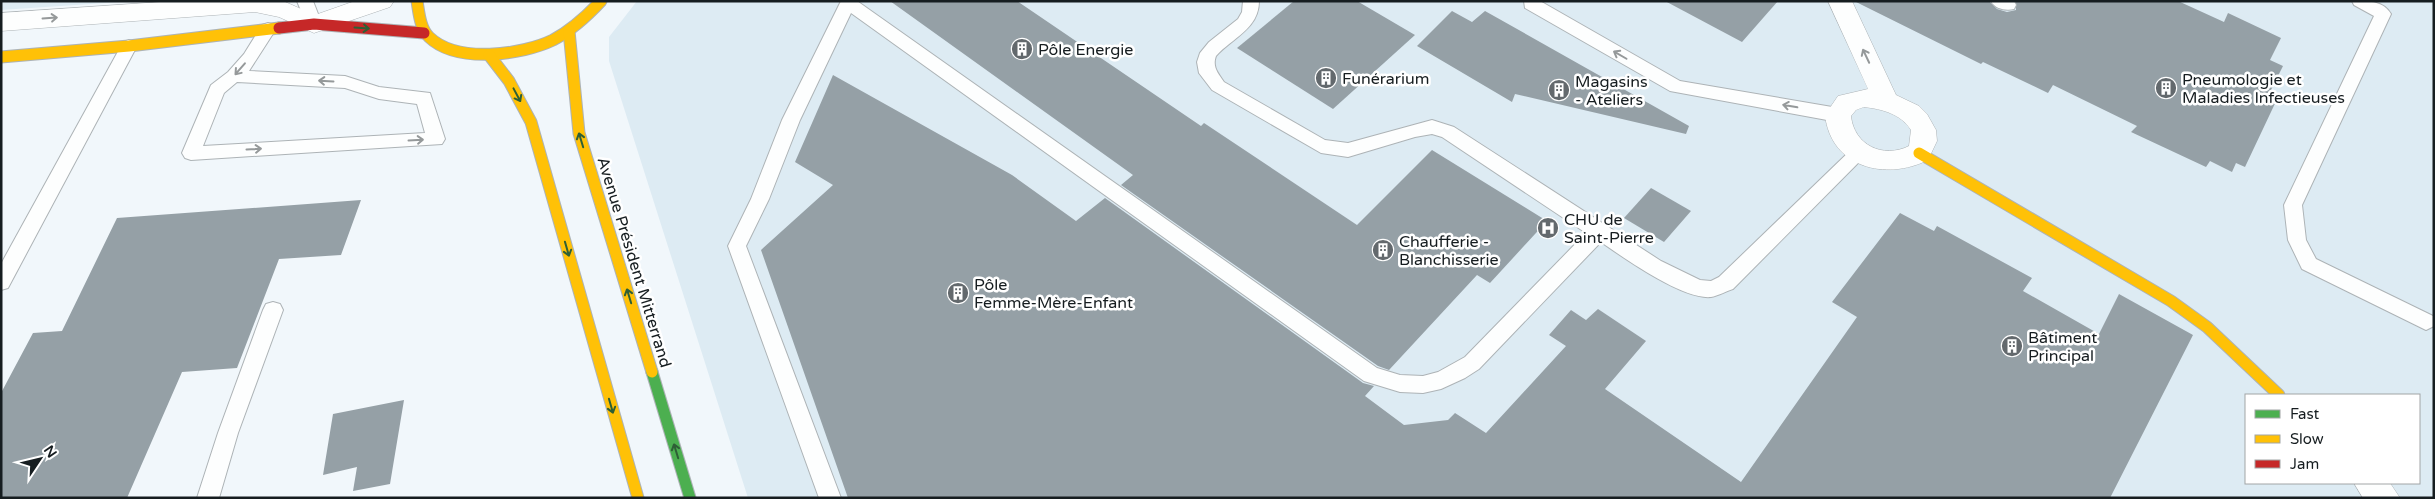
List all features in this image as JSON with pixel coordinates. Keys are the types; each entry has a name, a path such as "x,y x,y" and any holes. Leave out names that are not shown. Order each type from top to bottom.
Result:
{"main road":[{"path":"417,1 417,18 424,32 440,45 462,53 489,55 516,52 544,43 569,31 588,16 601,1"},
{"path":"1,56 129,46 314,24 424,32"},
{"name":"Avenue Président Mitterrand","path":"569,31 579,133 690,498"},
{"path":"489,55 509,81 531,122 638,498"},
{"path":"1919,153 2170,301 2207,326 2278,394"}],"street":[{"path":"1,22 255,4 285,10 314,24 382,1"},
{"path":"1825,1 1875,99"},
{"path":"1840,1 1875,99"},
{"path":"1875,99 1906,109 1921,124 1926,140 1919,153 1912,158 1893,162 1876,159 1860,152 1844,138 1839,131 1838,115 1847,103 1875,99"},
{"path":"2370,484 2384,498"}],"lane":[{"path":"305,1 314,24"},
{"path":"1251,1 1250,13 1207,54 1204,65 1209,78 1218,86 1321,146 1348,150 1415,130 1432,128 1448,132 1599,232 1677,279 1696,287 1711,289 1726,283 1860,152"},
{"path":"1532,1 1531,4 1676,87 1838,115"},
{"path":"2360,1 2383,14 2293,205 2297,240 2309,264 2426,322"},
{"path":"830,498 737,246 760,199 791,120 848,2 1371,375 1397,384 1423,387 1450,377 1472,363 1599,232"},
{"path":"234,76 345,82 379,93 424,98 436,139 191,153 217,89 234,76 250,58 268,29"},
{"path":"1,282 129,46"},
{"path":"208,498 228,433 273,310"}],"shaded area":[{"path":"1,1 135,1 1,10"},
{"name":"CHU de Saint-Pierre","path":"637,1 2434,1 2434,498 748,498 609,61 609,37"}],"building":[{"name":"Chaufferie - Blanchisserie","path":"890,1 1017,1 1201,126 1204,123 1357,225 1432,150 1547,221 1490,283 1477,275 1389,370 1378,366 1121,185 1133,175"},
{"name":"Funérarium","path":"1294,1 1357,1 1415,35 1333,109 1237,48"},
{"path":"1665,1 1778,1 1742,42"},
{"name":"Pneumologie et Maladies Infectieuses","path":"1854,1 1989,1 1997,9 2007,12 2016,10 2016,1 2178,1 2224,22 2228,13 2281,38 2270,60 2283,66 2270,92 2279,95 2245,167 2236,163 2232,172 2210,161 2206,167 2131,132 2137,126 2053,85 2048,93 1983,62 1981,64"},
{"name":"Magasins - Ateliers","path":"1452,11 1472,22 1485,11 1689,126 1686,134 1515,94 1512,102 1417,46"},
{"path":"833,75 1012,175 1076,221 1105,198 1363,383 1374,386 1365,396 1404,425 1448,420 1455,413 1486,433 1566,346 1549,335 1571,310 1586,320 1598,309 1646,341 1605,389 1741,482 1857,317 1832,302 1900,213 1934,231 1937,226 2032,278 2023,291 2099,334 2119,294 2193,335 2110,498 848,498 761,250 833,185 795,162"},
{"path":"1651,188 1691,211 1664,242 1624,218"},
{"path":"361,200 341,255 279,259 237,368 182,372 127,498 1,498 1,393 33,333 62,331 117,218"},
{"path":"404,400 390,484 353,491 357,467 323,475 333,414"}],"traffic: fast":[{"path":"652,372 690,498"}],"traffic: slow":[{"path":"417,1 421,24 429,37 453,51 486,54 519,51 546,43 576,25 601,1"},
{"path":"1,57 129,46 279,28"},
{"path":"569,31 579,133 652,372"},
{"path":"489,55 509,81 531,122 638,498"},
{"path":"1919,153 2171,301 2207,327 2278,394"}],"traffic: jam":[{"path":"279,28 314,24 424,33"}],"place":[{"name":"Pôle Energie","path":"1022,49"},
{"name":"Funérarium","path":"1326,78"},
{"name":"Pneumologie et Maladies Infectieuses","path":"2166,88"},
{"name":"Magasins - Ateliers","path":"1559,90"},
{"name":"CHU de Saint-Pierre","path":"1548,228"},
{"name":"Chaufferie - Blanchisserie","path":"1383,250"},
{"name":"Pôle Femme-Mère-Enfant","path":"958,293"},
{"name":"Bâtiment Principal","path":"2012,346"}]}
